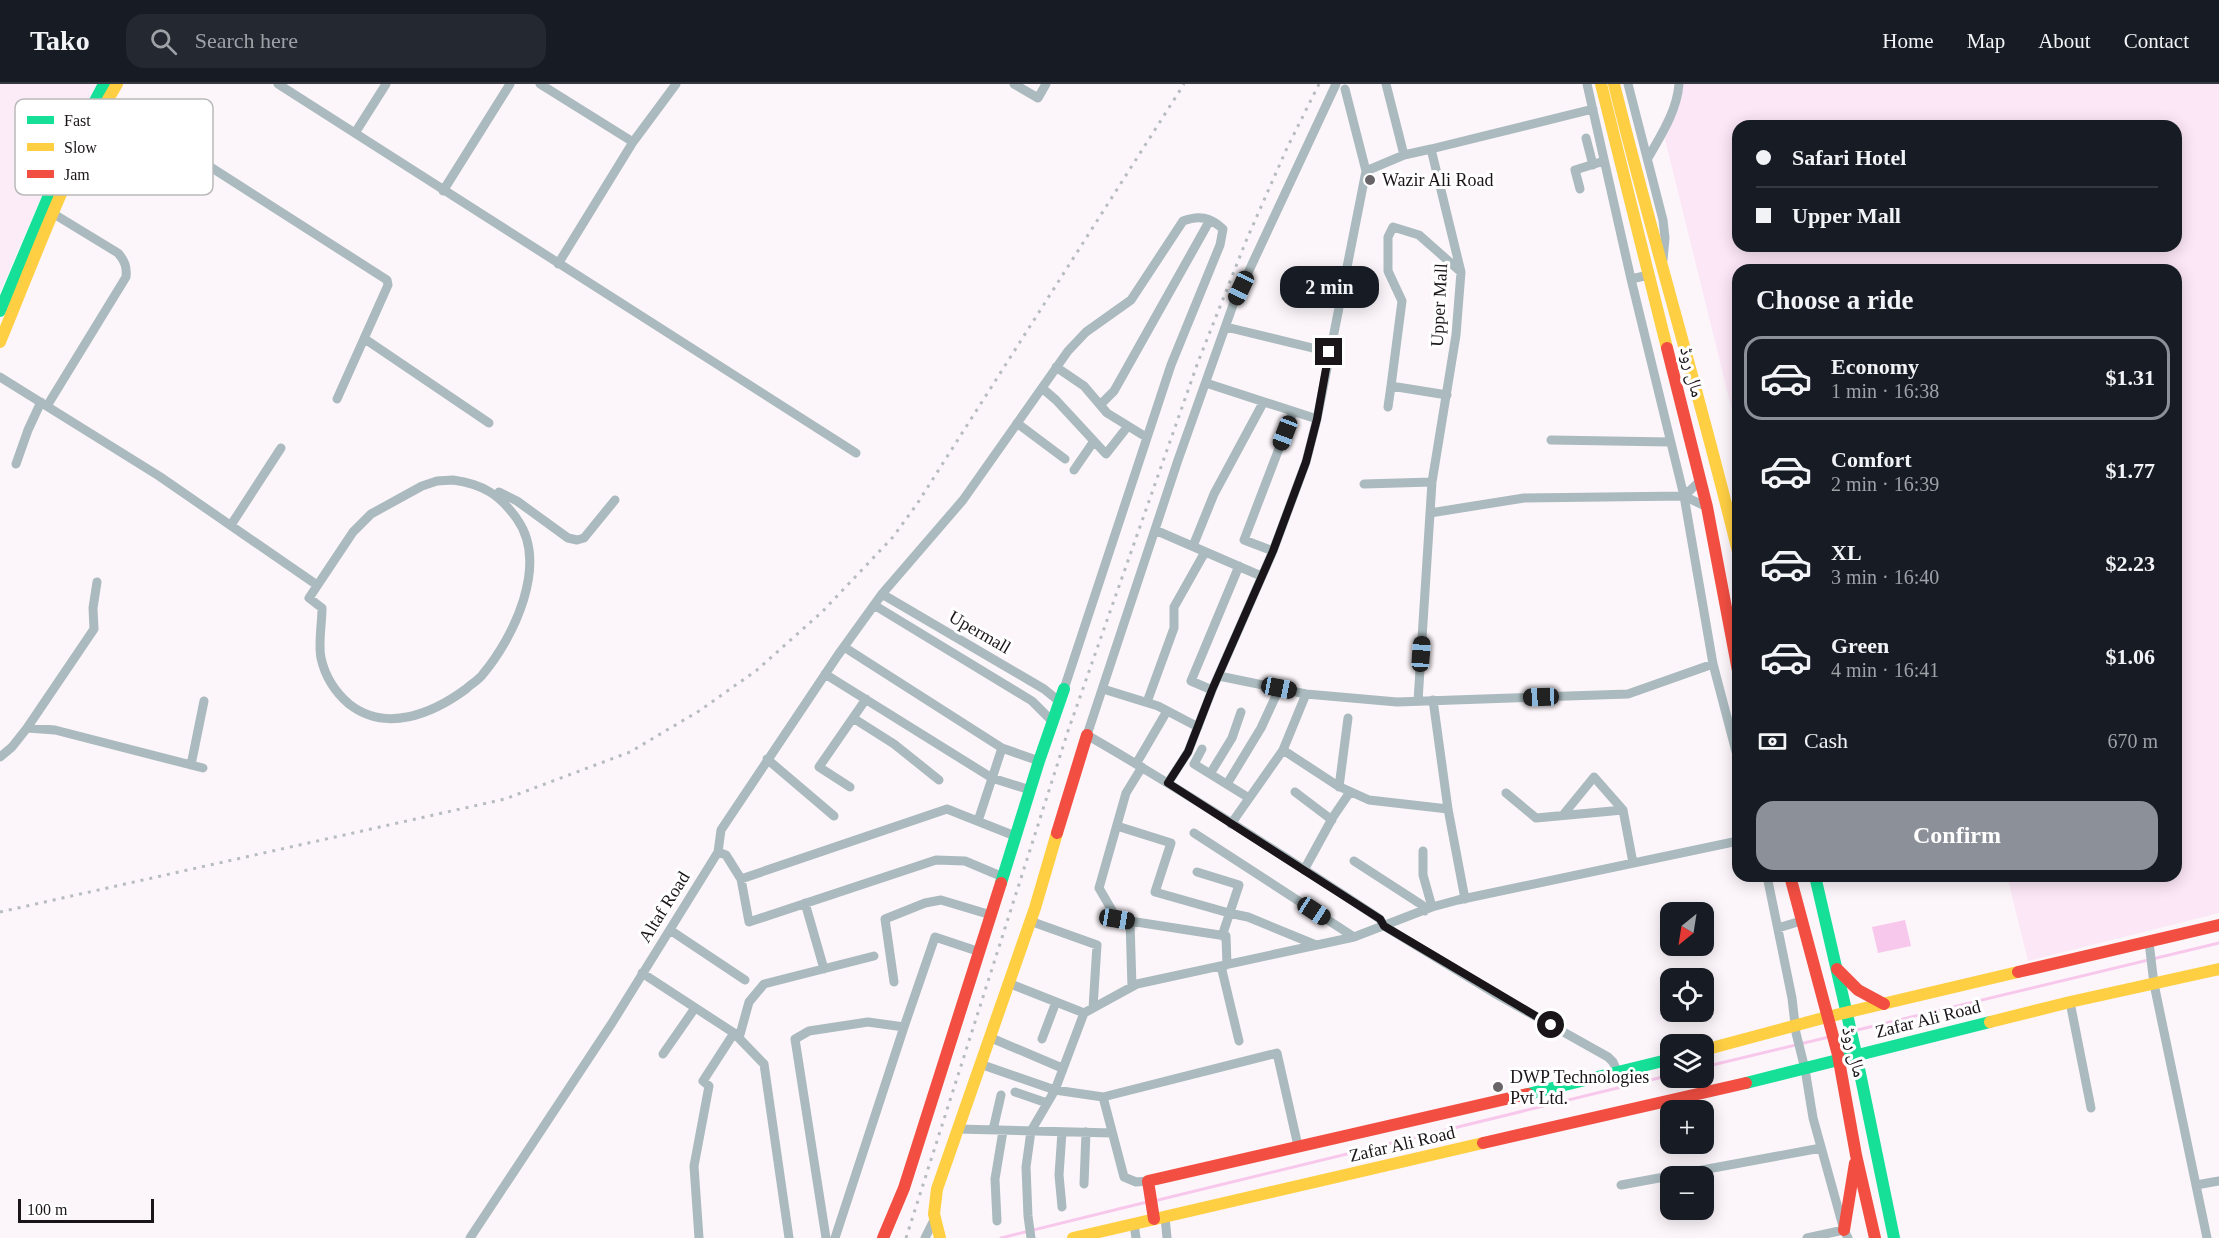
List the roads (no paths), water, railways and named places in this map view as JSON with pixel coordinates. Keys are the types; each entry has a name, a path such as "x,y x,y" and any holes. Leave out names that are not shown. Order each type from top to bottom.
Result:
{"street":[{"path":"96,99 104,84"},
{"path":"107,99 117,84"},
{"path":"278,84 856,453"},
{"path":"355,133 386,84"},
{"path":"443,191 510,84"},
{"path":"540,84 633,142"},
{"path":"558,264 633,142 676,84"},
{"path":"1014,84 1038,98 1046,84"},
{"path":"940,1238 934,1220 937,1189 1030,921 1087,735 1155,530 1233,305 1336,84"},
{"path":"1386,84 1404,155"},
{"path":"1587,84 1631,279 1684,496 1713,664 1732,736"},
{"name":"مال روڈ","path":"1601,84 1629,174 1662,262 1732,529"},
{"name":"مال روڈ","path":"1614,84 1649,275 1707,507 1732,639"},
{"path":"1628,84 1663,220 1665,238 1662,262"},
{"path":"1648,158 1666,127 1678,96 1679,84"},
{"path":"1168,783 1188,752 1212,690 1273,551 1306,462 1317,419 1366,171 1345,89"},
{"path":"1366,171 1404,155 1593,109"},
{"path":"1586,138 1593,165"},
{"name":"Upper Mall","path":"1418,701 1432,482 1456,335 1461,272 1431,149"},
{"path":"1580,189 1575,170 1604,161"},
{"path":"213,169 387,280 388,285 365,339 336,399"},
{"path":"0,342 54,195"},
{"path":"0,311 56,195"},
{"path":"16,464 28,430 126,277 127,270 124,260 118,253 48,210"},
{"name":"Altaf Road","path":"470,1238 612,1023 718,852 721,830 767,759 874,605 963,500 1068,351 1086,332 1131,300 1183,221 1195,216 1210,220"},
{"path":"883,1238 895,1214 992,915 1039,761 1146,437 1171,365 1220,245 1223,229 1210,220 1114,391 1101,404"},
{"path":"1388,407 1402,301 1388,271 1388,237 1391,229 1397,227 1419,235 1461,272"},
{"path":"1631,279 1649,275"},
{"path":"1226,327 1329,352"},
{"path":"365,339 489,423"},
{"path":"1056,367 1084,386 1107,413 1146,437"},
{"path":"0,377 159,476 317,585"},
{"path":"1206,383 1317,419"},
{"path":"1391,386 1447,395"},
{"path":"1042,388 1106,454 1128,426"},
{"path":"1193,546 1214,494 1263,403"},
{"path":"1273,551 1244,540 1293,412"},
{"path":"1017,423 1065,459"},
{"path":"1551,440 1670,442"},
{"path":"1074,470 1094,441"},
{"path":"231,525 281,448"},
{"path":"1684,496 1700,481"},
{"path":"436,482 466,482 481,487 504,501 520,524 529,549 527,586 523,605 500,650 482,676 450,701 404,719 373,717 359,712 338,695 325,672 321,656 322,608 309,598 317,585 353,532 371,514 422,486 436,482"},
{"path":"1364,484 1432,482"},
{"path":"481,487 486,486 517,501 568,538 577,540 584,538 615,500"},
{"path":"1430,513 1524,498 1684,496 1707,507"},
{"path":"1155,530 1261,576"},
{"path":"1147,702 1174,628 1174,607 1205,552"},
{"path":"1212,690 1191,681 1239,566"},
{"path":"0,757 12,747 27,728 94,629 93,608 97,582"},
{"name":"Upermall","path":"882,594 1044,689 1060,702"},
{"path":"874,605 1032,702 1053,722"},
{"path":"844,647 1002,748 1039,761"},
{"path":"1219,676 1306,694 1397,702 1628,694 1713,664"},
{"path":"825,674 992,778 1030,790"},
{"path":"1227,784 1261,728 1279,688"},
{"path":"1103,689 1147,702 1198,727"},
{"path":"1231,824 1283,750 1306,694"},
{"path":"850,787 819,767 866,699"},
{"path":"192,765 204,700"},
{"path":"1433,700 1448,809 1465,898"},
{"path":"1167,711 1126,793 1099,888 1117,919 1226,936 1224,965 1239,1041"},
{"path":"1210,774 1232,738 1241,712"},
{"path":"853,718 894,744 939,780"},
{"path":"1340,787 1348,718"},
{"path":"27,728 55,730 203,768"},
{"path":"1087,735 1168,783 1304,870 1380,919 1384,926 1494,993 1608,1057 1618,1073"},
{"path":"978,821 1002,748"},
{"path":"1202,749 1194,764 1249,798"},
{"path":"1283,750 1340,787 1369,800 1448,809"},
{"path":"767,759 834,816"},
{"path":"1563,815 1594,777 1623,810 1633,864"},
{"path":"1294,792 1332,820"},
{"path":"1304,870 1350,792"},
{"path":"1506,793 1536,818 1623,810"},
{"path":"741,879 947,809 1015,836"},
{"path":"1117,826 1171,843 1155,892 1229,913 1248,916 1316,945"},
{"path":"1194,833 1354,937"},
{"path":"1008,983 1056,1002 1088,1010 1132,987 1354,937 1465,898 1732,842"},
{"path":"1423,851 1423,875 1429,909"},
{"path":"718,852 726,855 741,879 749,922 936,860 965,861 1002,877"},
{"path":"1354,861 1429,909"},
{"path":"1197,872 1239,885 1222,936"},
{"path":"1768,882 1813,1118 1846,1234"},
{"name":"مال روڈ","path":"1791,882 1838,1058 1856,1155 1875,1238"},
{"name":"مال روڈ","path":"1816,882 1863,1083 1894,1238"},
{"path":"894,982 885,919 925,903 941,900 992,915"},
{"path":"805,903 824,969"},
{"path":"1030,921 1097,945 1088,1010 1054,1090 1031,1131 1026,1167 1031,1237"},
{"path":"1130,921 1132,987"},
{"path":"1778,928 1801,921"},
{"name":"Zafar Ali Road","path":"1714,1048 1828,1023 1884,1004 2149,947 2219,925"},
{"path":"670,930 745,980"},
{"path":"836,1238 935,937 980,952"},
{"path":"2149,947 2153,978 2207,1238"},
{"path":"699,1238 694,1166 709,1086 703,1081 736,1035 749,1002 764,984 874,956"},
{"path":"1836,968 1854,989 1884,1004"},
{"name":"Zafar Ali Road","path":"1073,1238 1108,1234 1157,1215 1856,1052 1880,1049 2070,1002 2153,978 2219,969"},
{"path":"642,973 736,1035 764,1064 789,1238"},
{"path":"1042,1039 1056,1002"},
{"path":"2070,1002 2091,1108"},
{"path":"663,1054 695,1008"},
{"path":"826,1238 795,1039 809,1031 868,1022 904,1027"},
{"path":"989,1037 1062,1068"},
{"path":"1863,1083 1867,1066 1880,1049"},
{"path":"980,1064 1054,1090 1103,1097 1277,1053 1298,1146"},
{"name":"Zafar Ali Road","path":"1148,1184 1298,1146 1660,1062"},
{"path":"1015,1092 1047,1103"},
{"path":"997,1221 995,1179 1001,1095"},
{"path":"1103,1097 1124,1177 1148,1184 1167,1238"},
{"path":"957,1129 1112,1132"},
{"path":"1062,1132 1059,1175 1062,1207"},
{"path":"1084,1184 1086,1132"},
{"path":"1621,1185 1821,1148"},
{"path":"1846,1234 1856,1155"},
{"path":"2196,1185 2219,1182"},
{"path":"926,1238 934,1220"},
{"path":"1134,1224 1136,1238"},
{"path":"1807,1238 1846,1234"}],"waterway":[{"path":"1853,1031 2219,943"},
{"path":"1714,1065 1829,1037"},
{"path":"1154,1201 1660,1078"},
{"path":"1001,1238 1147,1202"}],"railway":[{"path":"0,912 505,799 630,752 699,711 757,670 822,612 893,537 917,504 1184,84"},
{"path":"906,1238 1068,731 1198,362 1246,241 1287,148 1319,84"}],"place":[{"name":"Wazir Ali Road","path":"1370,180"},
{"name":"DWP Technologies Pvt Ltd.","path":"1498,1087"}]}
